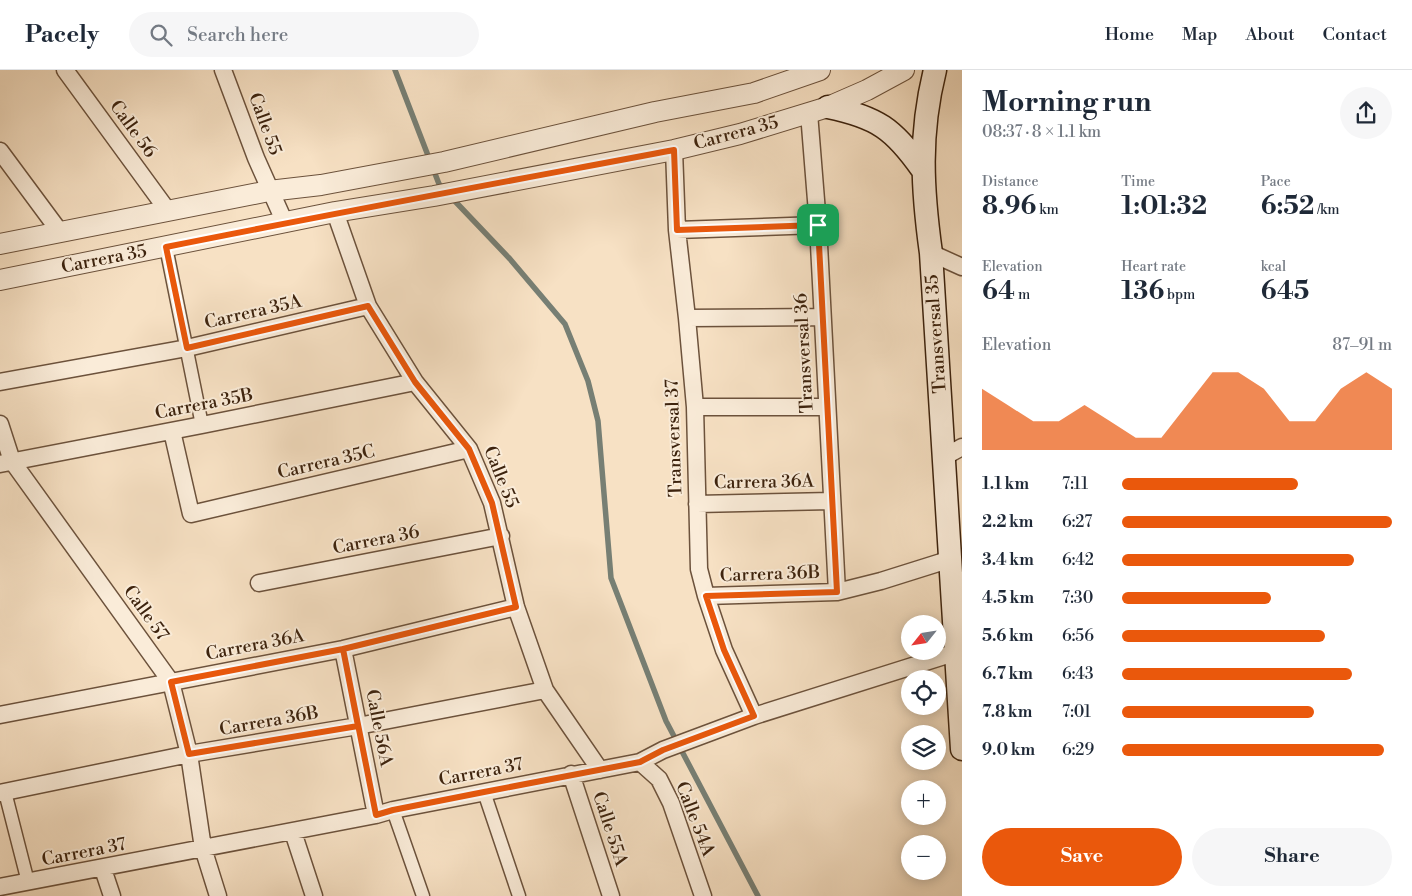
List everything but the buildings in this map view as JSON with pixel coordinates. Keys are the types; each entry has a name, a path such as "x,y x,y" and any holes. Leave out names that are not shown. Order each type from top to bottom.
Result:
{"main road":[{"name":"Transversal 35","path":"935,70 924,128 922,169 953,452 951,559 959,654 962,748"},
{"path":"819,110 857,113 883,126 906,145 922,169"}],"street":[{"name":"Calle 56","path":"65,70 168,211"},
{"name":"Calle 55","path":"223,70 269,191 285,223"},
{"name":"Carrera 35","path":"0,244 269,191 321,184 444,162 654,112 754,93 820,70"},
{"name":"Carrera 35","path":"0,280 335,212 434,196 674,150 740,134 819,110 867,90 904,70"},
{"name":"Transversal 36","path":"819,110 818,225 837,592"},
{"name":"Transversal 37","path":"674,150 677,230 695,406 699,569 724,650 754,716"},
{"path":"0,151 60,232"},
{"name":"Calle 55","path":"335,212 368,306 415,382 469,449 492,503 516,607 545,690 600,770"},
{"path":"677,230 818,225"},
{"path":"166,247 202,425"},
{"path":"931,253 962,267"},
{"name":"Carrera 35A","path":"0,382 187,348 368,306"},
{"path":"687,318 822,317"},
{"name":"Carrera 35B","path":"6,462 415,382"},
{"path":"695,406 826,407"},
{"name":"Calle 57","path":"0,424 6,462 171,682 189,754 203,848 218,896"},
{"name":"Carrera 35C","path":"172,431 191,514 469,449"},
{"name":"Carrera 36A","path":"697,504 831,501"},
{"name":"Carrera 36","path":"259,583 501,536"},
{"name":"Carrera 36B","path":"706,596 837,592 881,581 951,559"},
{"name":"Carrera 36A","path":"0,715 343,649 516,607"},
{"name":"Calle 56A","path":"343,649 376,815"},
{"name":"Carrera 37","path":"0,888 30,889 102,869 293,832 571,774 640,762 663,750 754,716 959,654"},
{"name":"Carrera 36B","path":"3,793 189,754 358,726 545,690"},
{"name":"Calle 54A","path":"640,762 658,778 671,803 703,896"},
{"name":"Calle 55A","path":"571,774 611,896"},
{"path":"484,792 519,896"},
{"path":"3,793 30,889"},
{"path":"393,810 423,896"},
{"path":"293,832 314,896"},
{"path":"102,869 112,896"}],"waterway":[{"path":"395,70 439,184 445,190"},
{"path":"451,197 510,259 565,324 588,381 598,421 611,578 666,721 758,896"}],"route":[{"path":"818,225 677,230 674,150 434,196 335,212 166,247 187,348 368,306 415,382 469,449 492,503 516,607 343,649 358,726 189,754 171,682 343,649 376,815 571,774 640,762 663,750 754,716 724,650 706,596 837,592 818,225"}]}
